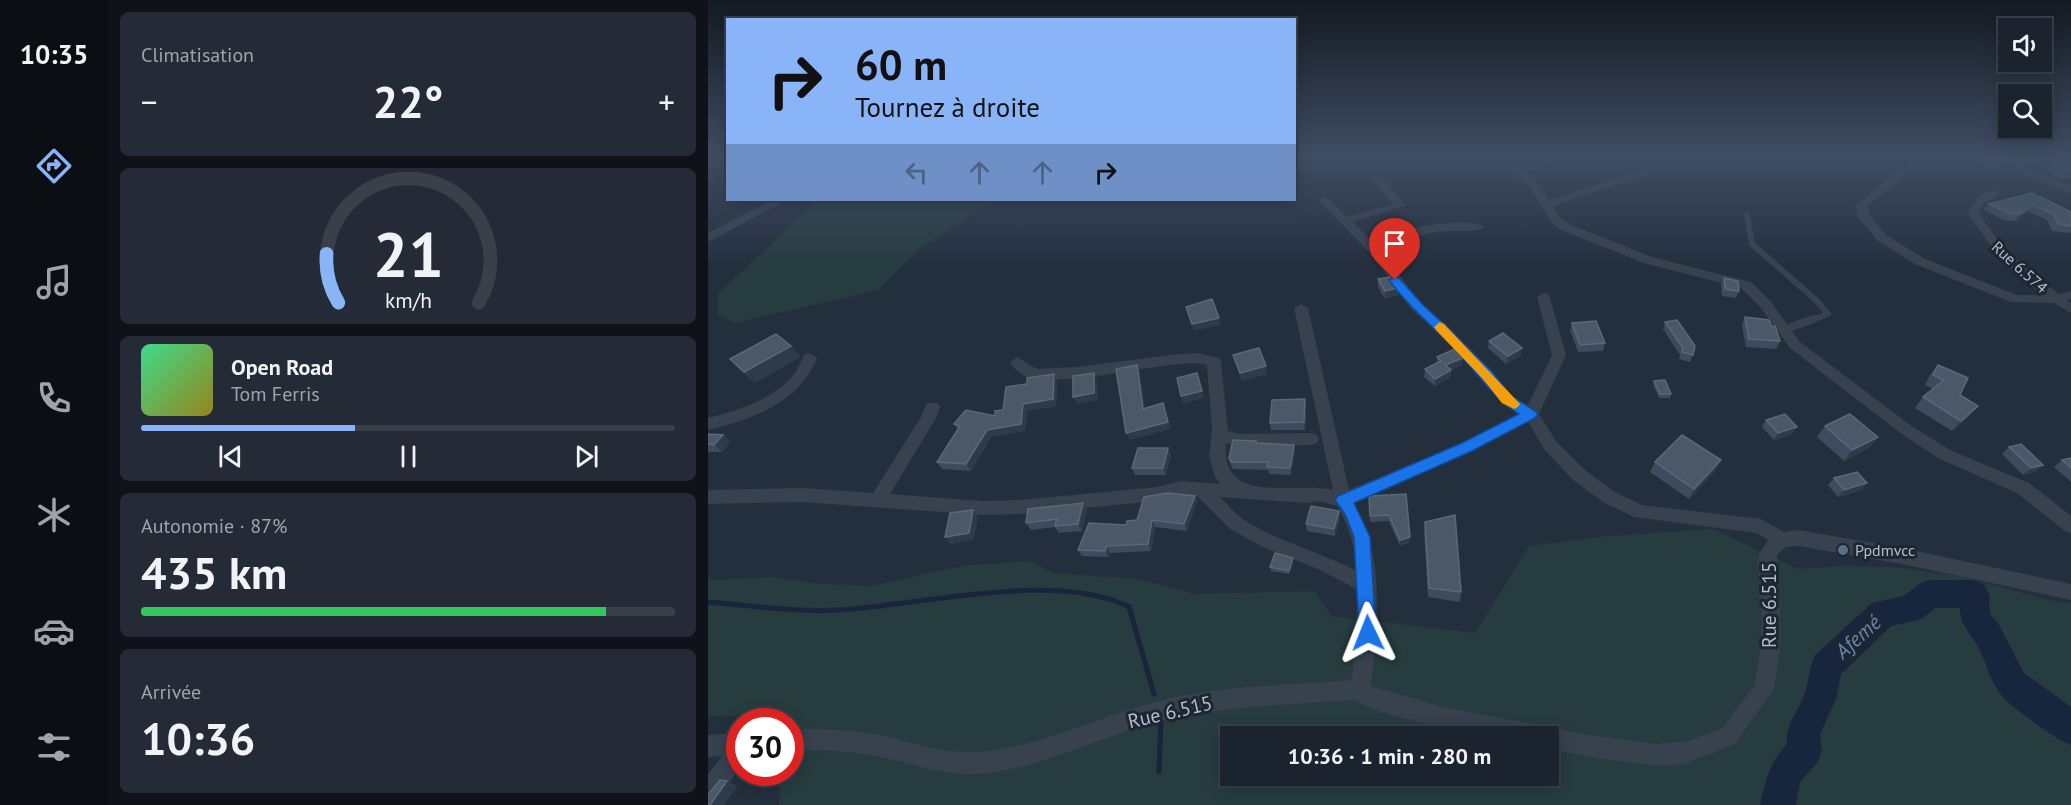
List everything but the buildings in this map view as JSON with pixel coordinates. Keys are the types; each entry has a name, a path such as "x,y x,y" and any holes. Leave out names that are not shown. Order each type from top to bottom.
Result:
{"street":[{"path":"1345,221 1400,205 1389,193"},
{"path":"1538,193 1560,224 1601,243 1673,268 1746,285 1766,305 1795,345 1812,360 1927,445 2023,488 2071,526"},
{"path":"1545,205 1579,193"},
{"path":"1877,193 1861,205 1864,217 1882,238 1921,262 2016,299 2056,299 2071,295"},
{"name":"Rue 6.574","path":"1994,193 1980,201 1973,213 1981,228 2009,261 2071,309"},
{"path":"1324,200 1374,250 1417,307 1442,328 1487,375 1507,400 1531,414 1550,445 1580,474 1609,497 1640,512 1761,526 1782,540"},
{"path":"708,238 779,201"},
{"path":"1374,250 1413,232 1449,227 1478,227"},
{"path":"708,497 803,495 982,508 1020,507 1157,494 1181,488 1319,494 1343,500 1467,447 1531,414 1559,355 1545,297"},
{"path":"1301,308 1343,500 1351,510 1362,537 1368,633 1361,689"},
{"path":"708,424 728,420 762,407 790,387 807,368 810,358"},
{"path":"1017,362 1022,368 1035,374 1076,372 1179,359 1197,358 1214,362 1220,435 1217,456 1223,477 1242,491"},
{"path":"876,502 928,418 932,407"},
{"path":"1220,435 1241,440 1311,439"},
{"path":"1201,489 1236,524 1267,542 1324,563 1366,585"},
{"name":"Rue 6.515","path":"1559,739 1656,755 1684,753 1728,737 1764,689 1770,651 1771,619 1767,564 1773,546 1782,540 1798,538 1891,554 2071,592"},
{"name":"Rue 6.515","path":"804,740 834,741 883,747 937,760 972,763 1027,753 1141,716 1184,706 1276,694 1361,689 1367,697 1495,726"},
{"path":"708,746 726,745"},
{"path":"708,792 726,767"}],"lane":[{"path":"1747,215 1752,244 1803,288 1828,314 1784,330"}],"green space":[{"path":"817,201 993,201 920,248 879,290 734,323 718,314 718,294"},
{"path":"1713,529 1798,569 1840,566 1894,567 1958,576 2057,602 2071,603 2071,805 779,805 780,786 804,786 804,708 726,708 726,716 708,716 708,580 774,577 813,583 871,586 967,565 1028,561 1053,573 1140,579 1194,594 1315,591 1331,616 1475,633 1529,546 1608,536"}],"waterway":[{"path":"708,602 774,608 840,610 1027,590 1065,591 1099,596 1129,607 1154,694"},
{"name":"Afemé","path":"1778,805 1789,768 1805,751 1803,734 1821,696 1826,666 1883,613 1911,609 1929,594 1974,594 1975,619 1987,633 2013,684 2071,728"},
{"path":"1159,772 1161,718"}],"slow traffic":[{"path":"1440,327 1487,375 1507,400 1514,404"}],"place":[{"name":"Ppdmvcc","path":"1843,550"}],"route":[{"path":"1368,633 1362,537 1351,510 1343,500 1454,453 1531,414 1507,400 1487,375 1442,328 1417,307 1395,280"}]}
